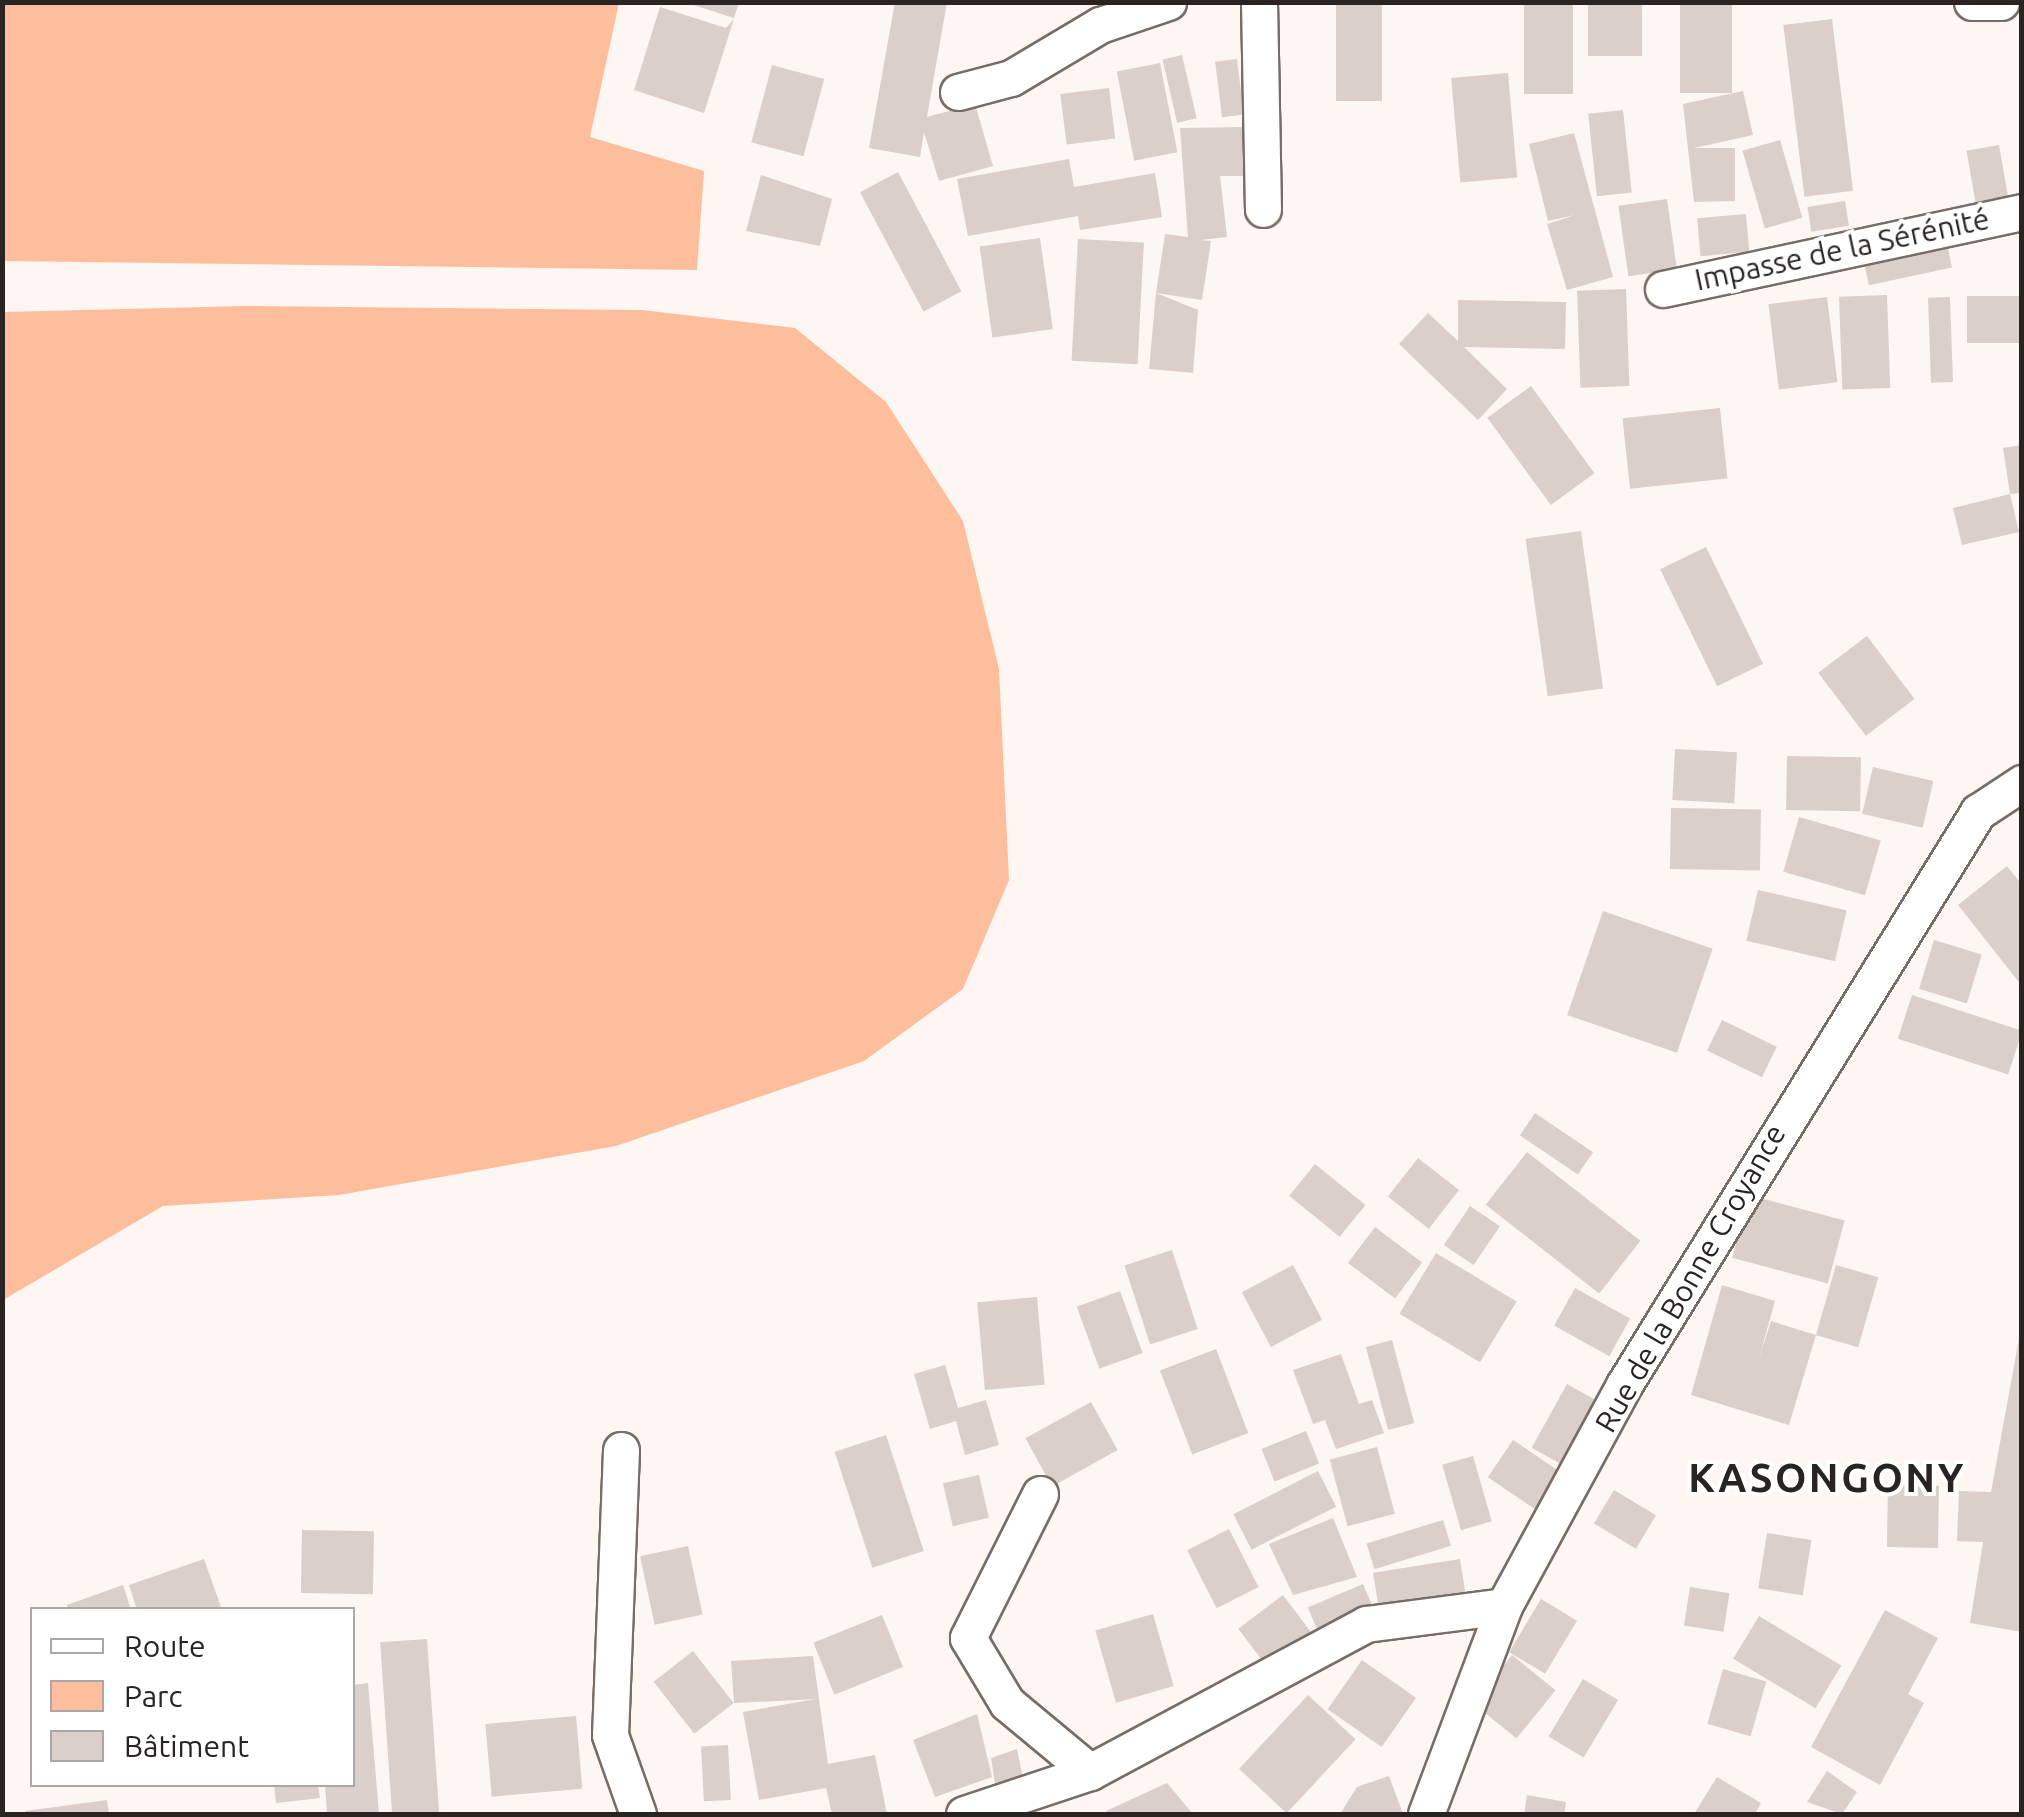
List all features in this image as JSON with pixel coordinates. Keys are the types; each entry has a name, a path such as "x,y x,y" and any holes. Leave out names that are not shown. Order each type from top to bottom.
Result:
{"street":[{"path":"958,92 1011,78 1100,26 1168,2"},
{"path":"1259,2 1263,209"},
{"path":"1972,2 2002,2"},
{"name":"Impasse de la Sérénité","path":"1663,289 2022,212"},
{"name":"Rue de la Bonne Croyance","path":"1426,1814 1504,1606 1838,1027 1978,812 2022,782"},
{"path":"621,1450 610,1735 638,1814"},
{"path":"1040,1494 968,1638 1007,1703 1090,1772"},
{"path":"964,1814 1090,1772 1366,1624 1504,1606"}],"green space":[{"path":"3,2 619,3 590,137 704,171 697,270 3,261"},
{"path":"245,306 642,310 795,328 886,402 963,521 999,669 1009,880 963,989 864,1061 616,1146 339,1195 163,1206 3,1300 3,312"}],"building":[{"path":"684,2 739,2 734,18"},
{"path":"895,2 947,2 927,117 975,104 993,166 939,181 924,132 920,157 869,148"},
{"path":"1336,2 1382,2 1382,101 1336,101"},
{"path":"1524,2 1573,2 1573,94 1524,94"},
{"path":"1588,2 1642,2 1642,56 1588,56"},
{"path":"1680,2 1732,2 1732,93 1680,93"},
{"path":"660,7 726,28 734,19 704,113 634,90"},
{"path":"1832,19 1853,191 1804,197 1783,25"},
{"path":"1182,55 1197,118 1177,123 1163,59"},
{"path":"1237,59 1244,115 1222,117 1215,62"},
{"path":"1160,63 1177,152 1134,161 1117,71"},
{"path":"772,65 824,79 803,156 751,142"},
{"path":"1508,73 1517,178 1460,183 1451,78"},
{"path":"1109,88 1115,139 1067,145 1060,94"},
{"path":"1743,91 1753,135 1694,148 1735,148 1735,201 1694,202 1683,104"},
{"path":"1623,110 1632,193 1597,196 1588,114"},
{"path":"1248,127 1248,176 1220,176 1227,237 1201,240 1211,241 1202,300 1156,293 1165,234 1188,237 1180,128"},
{"path":"1574,133 1613,277 1567,290 1547,224 1575,215 1548,221 1529,144"},
{"path":"1780,140 1802,218 1765,229 1743,151"},
{"path":"1999,145 2009,200 1976,206 1967,151"},
{"path":"1069,159 1074,187 1155,173 1162,217 1080,230 1078,216 968,236 957,179"},
{"path":"898,172 961,291 923,311 860,192"},
{"path":"761,175 832,199 820,246 746,231"},
{"path":"1667,199 1677,269 1628,276 1618,206"},
{"path":"1845,201 1849,226 1811,232 1807,207"},
{"path":"1746,214 1749,252 1700,256 1697,218"},
{"path":"1040,238 1053,329 992,338 980,246"},
{"path":"1078,239 1144,242 1138,364 1072,361"},
{"path":"1947,244 1952,267 1869,285 1864,262"},
{"path":"1626,289 1629,386 1580,388 1577,291"},
{"path":"1156,293 1198,310 1193,373 1149,369"},
{"path":"1887,295 1890,388 1842,390 1839,297"},
{"path":"1967,296 2022,296 2022,343 1967,343"},
{"path":"1827,297 1837,382 1779,390 1768,304"},
{"path":"1950,297 1953,382 1931,383 1928,298"},
{"path":"1458,300 1566,302 1565,349 1464,347 1507,389 1478,420 1399,344 1428,313 1458,341"},
{"path":"1531,386 1594,473 1551,505 1487,418"},
{"path":"1720,408 1727,479 1630,489 1623,418"},
{"path":"2022,445 2022,493 2010,494 2003,448"},
{"path":"2010,494 2019,532 1962,545 1953,508"},
{"path":"1581,531 1603,688 1548,696 1526,539"},
{"path":"1706,547 1763,664 1717,686 1660,569"},
{"path":"1867,636 1915,699 1866,736 1818,673"},
{"path":"1675,749 1737,752 1734,803 1672,800"},
{"path":"1787,756 1861,757 1860,811 1786,810"},
{"path":"1873,767 1933,781 1923,828 1862,814"},
{"path":"1671,808 1761,810 1760,871 1670,869"},
{"path":"1799,817 1881,840 1865,895 1783,872"},
{"path":"2007,866 2022,885 2022,986 1958,905"},
{"path":"1758,890 1847,910 1835,961 1746,941"},
{"path":"1603,911 1713,949 1677,1053 1567,1015"},
{"path":"1934,940 1982,955 1967,1003 1919,989"},
{"path":"1912,995 2022,1031 2008,1075 1898,1039"},
{"path":"1722,1020 1777,1047 1762,1077 1707,1051"},
{"path":"1535,1113 1593,1152 1578,1175 1520,1135"},
{"path":"1527,1152 1640,1241 1599,1293 1486,1205"},
{"path":"1418,1158 1459,1190 1429,1229 1388,1197"},
{"path":"1315,1164 1366,1205 1340,1237 1289,1196"},
{"path":"1749,1195 1845,1221 1828,1283 1732,1258"},
{"path":"1470,1206 1500,1226 1474,1265 1444,1245"},
{"path":"1375,1227 1422,1263 1395,1298 1348,1263"},
{"path":"1172,1250 1198,1329 1150,1344 1124,1265"},
{"path":"1436,1253 1517,1301 1480,1362 1399,1314"},
{"path":"1293,1265 1322,1320 1271,1347 1242,1292"},
{"path":"1836,1265 1878,1277 1858,1347 1816,1335"},
{"path":"1722,1285 1775,1301 1759,1358 1771,1321 1816,1335 1789,1425 1691,1395"},
{"path":"1575,1288 1630,1319 1609,1356 1554,1326"},
{"path":"1120,1291 1143,1353 1099,1369 1077,1307"},
{"path":"1037,1297 1045,1385 985,1390 977,1302"},
{"path":"2020,1333 2022,1632 1970,1623 1983,1542 1957,1541 1959,1491 1991,1492"},
{"path":"1392,1340 1414,1423 1388,1430 1366,1347"},
{"path":"1216,1349 1248,1433 1192,1455 1160,1371"},
{"path":"1341,1354 1359,1404 1372,1400 1384,1433 1336,1449 1325,1420 1313,1424 1293,1370"},
{"path":"945,1365 958,1408 986,1400 999,1445 965,1455 956,1421 930,1429 914,1374"},
{"path":"1567,1384 1600,1402 1565,1466 1532,1448"},
{"path":"1091,1402 1118,1450 1052,1486 1025,1438"},
{"path":"1306,1431 1319,1463 1275,1481 1261,1449"},
{"path":"886,1435 924,1551 872,1568 835,1452"},
{"path":"1513,1440 1564,1475 1539,1512 1488,1477"},
{"path":"1377,1447 1395,1514 1348,1526 1330,1460"},
{"path":"1473,1456 1492,1521 1461,1530 1442,1465"},
{"path":"1318,1471 1336,1507 1252,1550 1233,1514"},
{"path":"979,1475 989,1518 953,1526 943,1483"},
{"path":"1888,1485 1939,1486 1938,1548 1887,1547"},
{"path":"1614,1490 1656,1515 1636,1549 1594,1523"},
{"path":"1333,1518 1357,1577 1293,1595 1269,1544"},
{"path":"1443,1520 1451,1546 1374,1569 1366,1543"},
{"path":"1229,1529 1259,1587 1217,1608 1187,1550"},
{"path":"302,1530 374,1531 373,1594 301,1593"},
{"path":"1767,1533 1811,1540 1803,1595 1758,1588"},
{"path":"688,1546 703,1614 655,1625 640,1556"},
{"path":"204,1559 221,1607 136,1607 129,1585"},
{"path":"1460,1559 1465,1592 1378,1605 1373,1573"},
{"path":"1363,1584 1375,1612 1319,1635 1308,1607"},
{"path":"123,1585 130,1607 67,1607"},
{"path":"1690,1587 1730,1593 1723,1632 1684,1626"},
{"path":"1283,1595 1311,1632 1266,1665 1238,1629"},
{"path":"1541,1599 1577,1621 1545,1674 1509,1652"},
{"path":"1885,1610 1938,1638 1908,1694 1924,1703 1880,1785 1811,1747"},
{"path":"1153,1614 1174,1686 1116,1703 1095,1631"},
{"path":"882,1615 903,1667 834,1695 813,1643"},
{"path":"1759,1616 1841,1665 1816,1708 1733,1659"},
{"path":"427,1639 439,1814 392,1814 380,1642"},
{"path":"693,1651 734,1703 694,1734 654,1682"},
{"path":"1512,1655 1556,1690 1517,1738 1473,1703"},
{"path":"813,1656 828,1764 875,1755 887,1814 832,1814 826,1788 759,1800 743,1712 816,1699 734,1703 731,1661"},
{"path":"1362,1660 1416,1698 1382,1747 1328,1709"},
{"path":"1723,1669 1766,1681 1751,1736 1707,1724"},
{"path":"1583,1679 1618,1700 1584,1758 1548,1736"},
{"path":"368,1683 379,1814 327,1814 325,1787 355,1787 355,1685"},
{"path":"1308,1695 1356,1739 1287,1813 1239,1769"},
{"path":"977,1714 992,1777 935,1797 913,1740"},
{"path":"576,1716 582,1789 492,1797 485,1724"},
{"path":"728,1745 731,1800 704,1801 701,1746"},
{"path":"1017,1749 1023,1778 995,1783 991,1758"},
{"path":"1827,1771 1857,1792 1842,1814 1807,1802"},
{"path":"1389,1776 1403,1814 1340,1814 1357,1787"},
{"path":"1717,1777 1761,1803 1755,1814 1694,1814"},
{"path":"1167,1783 1193,1814 1106,1811"},
{"path":"274,1787 318,1787 320,1798 276,1803"},
{"path":"1527,1795 1566,1802 1564,1814 1524,1814"},
{"path":"107,1800 109,1814 25,1811"}],"district":[{"name":"KASONGONY","path":"1827,1478"}]}
